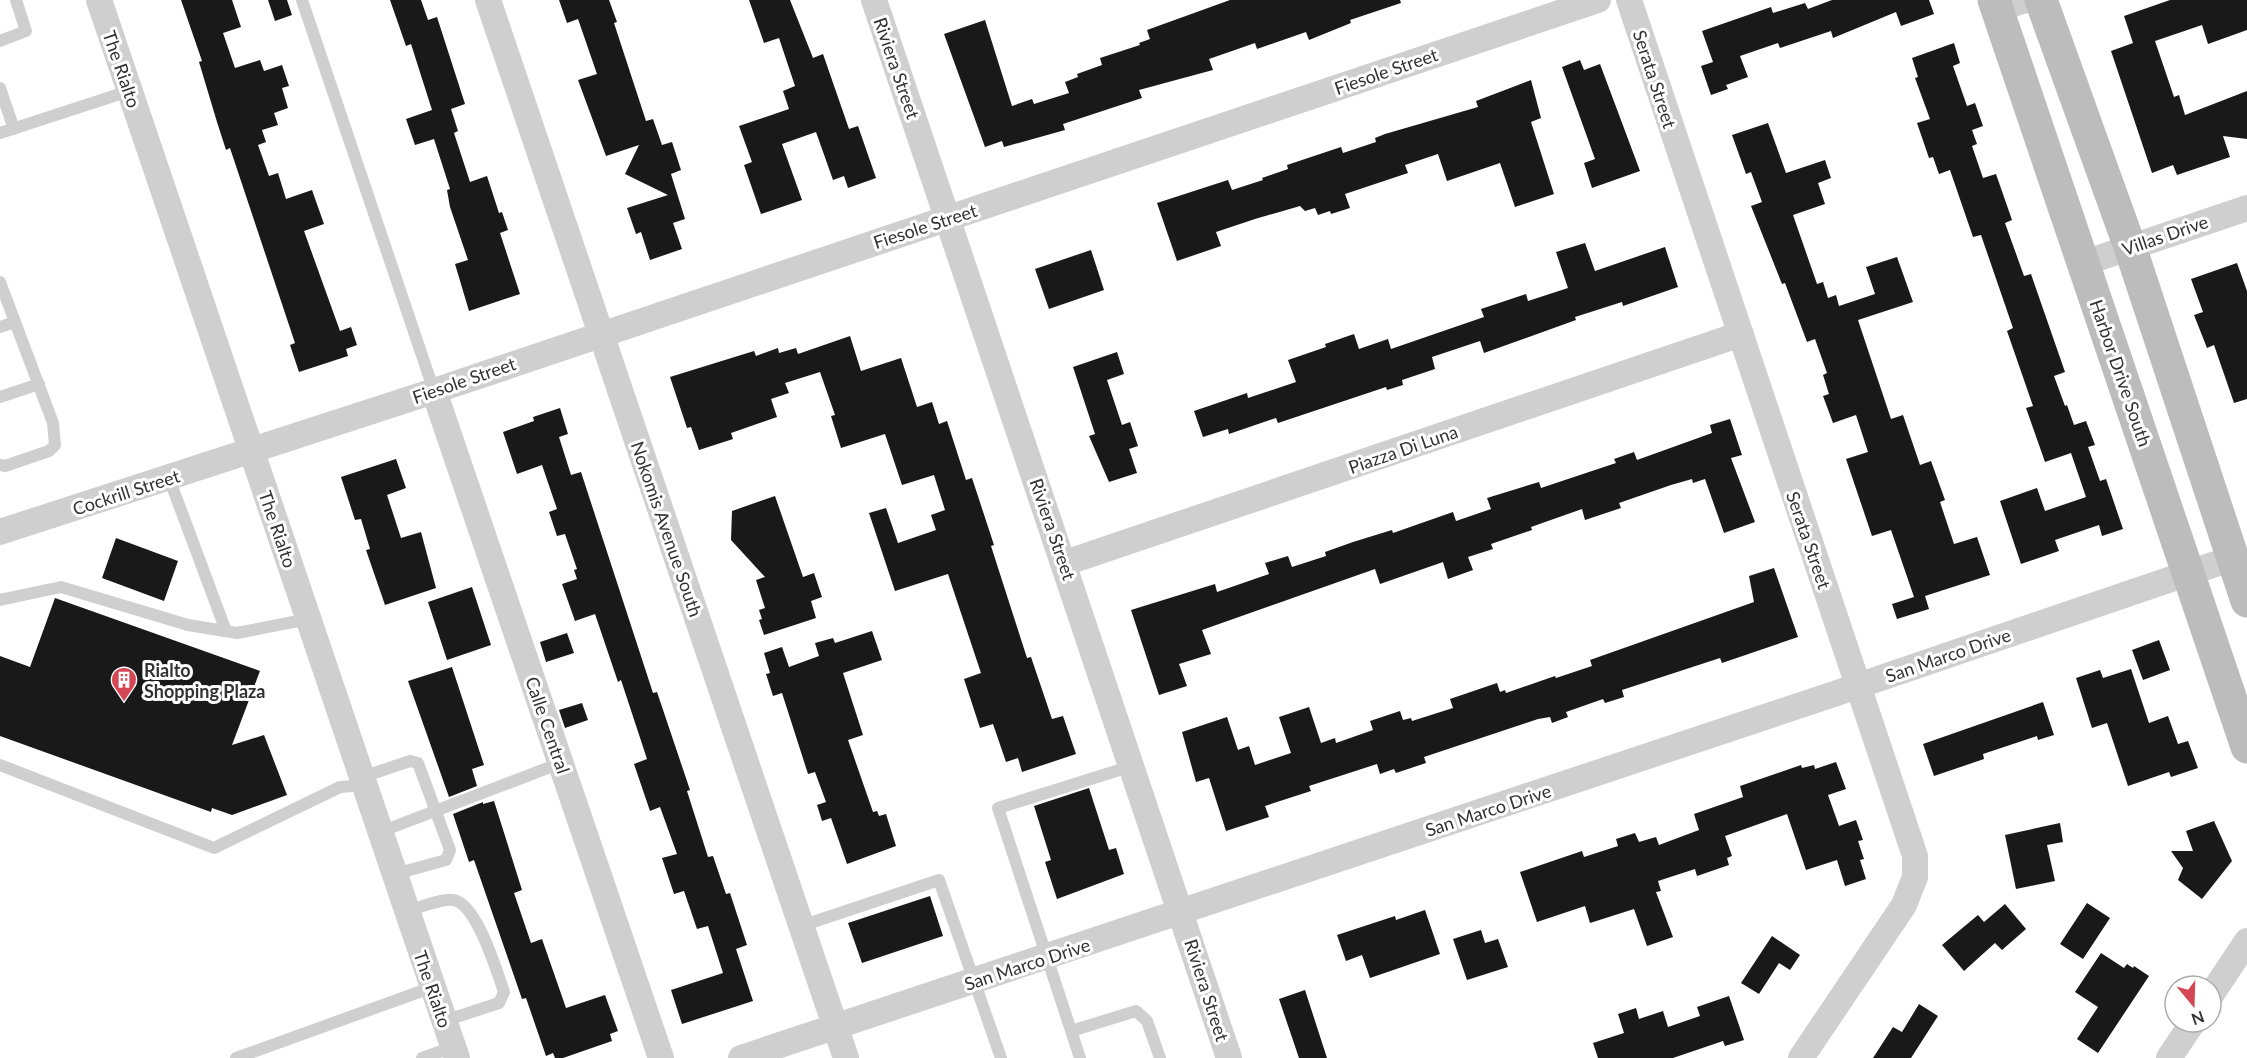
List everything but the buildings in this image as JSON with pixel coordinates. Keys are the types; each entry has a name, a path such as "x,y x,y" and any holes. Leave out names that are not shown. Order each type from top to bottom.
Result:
{"street":[{"name":"The Rialto","path":"99,0 455,1052"},
{"name":"Nokomis Avenue South","path":"488,0 846,1058"},
{"name":"Riviera Street","path":"874,0 1065,563 1229,1058"},
{"name":"Fiesole Street","path":"252,451 1598,0"},
{"name":"Serata Street","path":"1629,0 1915,856 1915,877 1904,904 1801,1058"},
{"path":"2041,0 2130,247 2247,601"},
{"name":"Harbor Drive South","path":"2005,3 2084,263 2247,747"},
{"name":"Villas Drive","path":"2084,263 2247,208"},
{"name":"Piazza Di Luna","path":"1065,563 1741,334"},
{"name":"Calle Central","path":"434,391 661,1058"},
{"name":"Cockrill Street","path":"0,532 252,451"},
{"name":"San Marco Drive","path":"741,1058 1858,686 2233,558"},
{"path":"2223,977 2247,941"},
{"path":"2169,1058 2185,1034"}],"lane":[{"path":"0,41 26,31 16,0"},
{"path":"302,0 434,391"},
{"path":"0,88 14,129"},
{"path":"0,134 129,91"},
{"path":"0,282 53,423 55,445 49,451 5,466 0,465"},
{"path":"0,327 15,322"},
{"path":"0,397 39,384"},
{"path":"169,478 226,631"},
{"path":"0,600 61,587 188,625 237,633 309,620"},
{"path":"0,765 214,848 340,787 363,781 410,761 418,763 450,850 446,860 395,874"},
{"path":"380,832 561,763"},
{"path":"1080,1058 998,808 1132,766"},
{"path":"801,926 939,880 1000,1058"},
{"path":"407,911 452,899 462,904 486,939 504,993 498,1003 444,1021"},
{"path":"236,1058 433,987"},
{"path":"1071,1031 1136,1011 1147,1021 1160,1058"},
{"path":"422,1058 455,1052"}],"place":[{"name":"Rialto Shopping Plaza","path":"124,703"}]}
